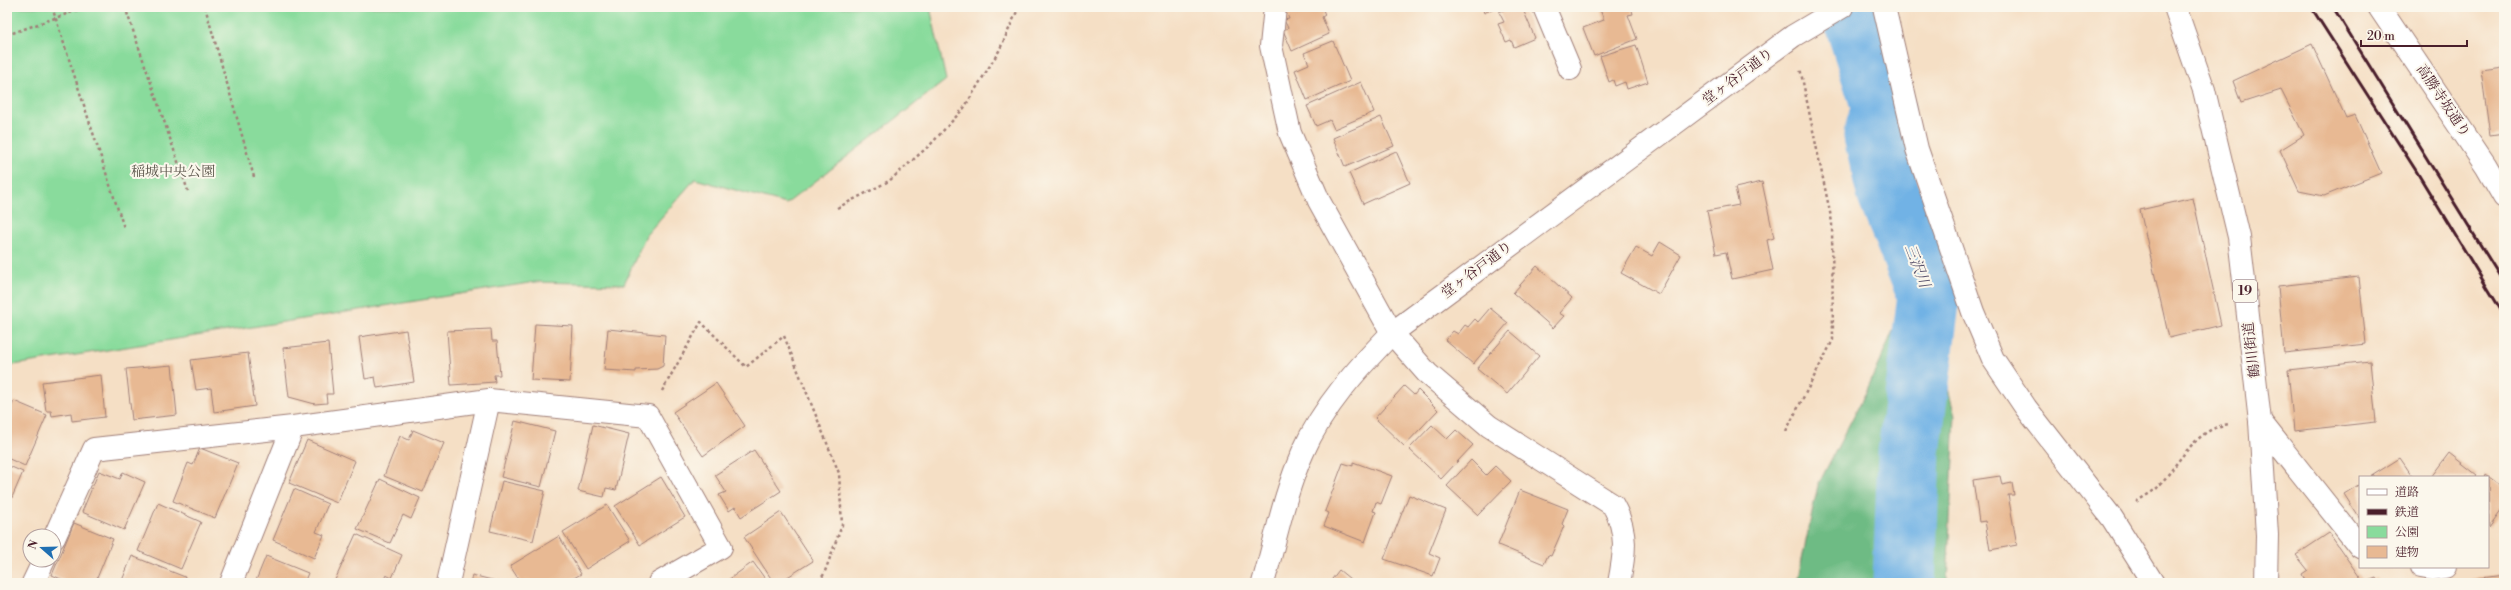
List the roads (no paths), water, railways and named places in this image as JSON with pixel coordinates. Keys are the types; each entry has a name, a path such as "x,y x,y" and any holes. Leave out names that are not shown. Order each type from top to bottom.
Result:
{"street":[{"path":"1275,7 1272,46 1290,133 1319,201 1392,333 1427,373 1489,426 1612,505 1622,521 1624,554 1619,583"},
{"path":"1544,7 1570,69"},
{"name":"堂ヶ谷戸通り","path":"1262,583 1287,494 1303,451 1323,416 1351,376 1392,333 1793,36 1842,7"},
{"path":"1884,7 1917,149 1973,312 1993,359 2026,408 2112,518 2153,583"},
{"name":"鶴川街道","path":"2175,7 2204,90 2239,238 2260,420 2267,535 2266,583"},
{"name":"高勝寺坂通り","path":"2379,7 2482,160 2504,197"},
{"path":"448,583 489,400"},
{"path":"58,528 94,449 293,427 489,400 648,416 721,548 659,583"},
{"path":"2260,420 2359,546"},
{"path":"231,583 293,427"},
{"path":"33,583 40,568"},
{"path":"2426,568 2438,568"}],"waterway":[{"name":"三沢川","path":"1851,7 1883,107 1875,136 1888,192 1929,295 1909,452 1904,583"}],"railway":[{"path":"2311,7 2415,169 2504,315"},
{"path":"2333,7 2504,283"}],"park label":[{"name":"稲城中央公園","path":"173,172"}]}
